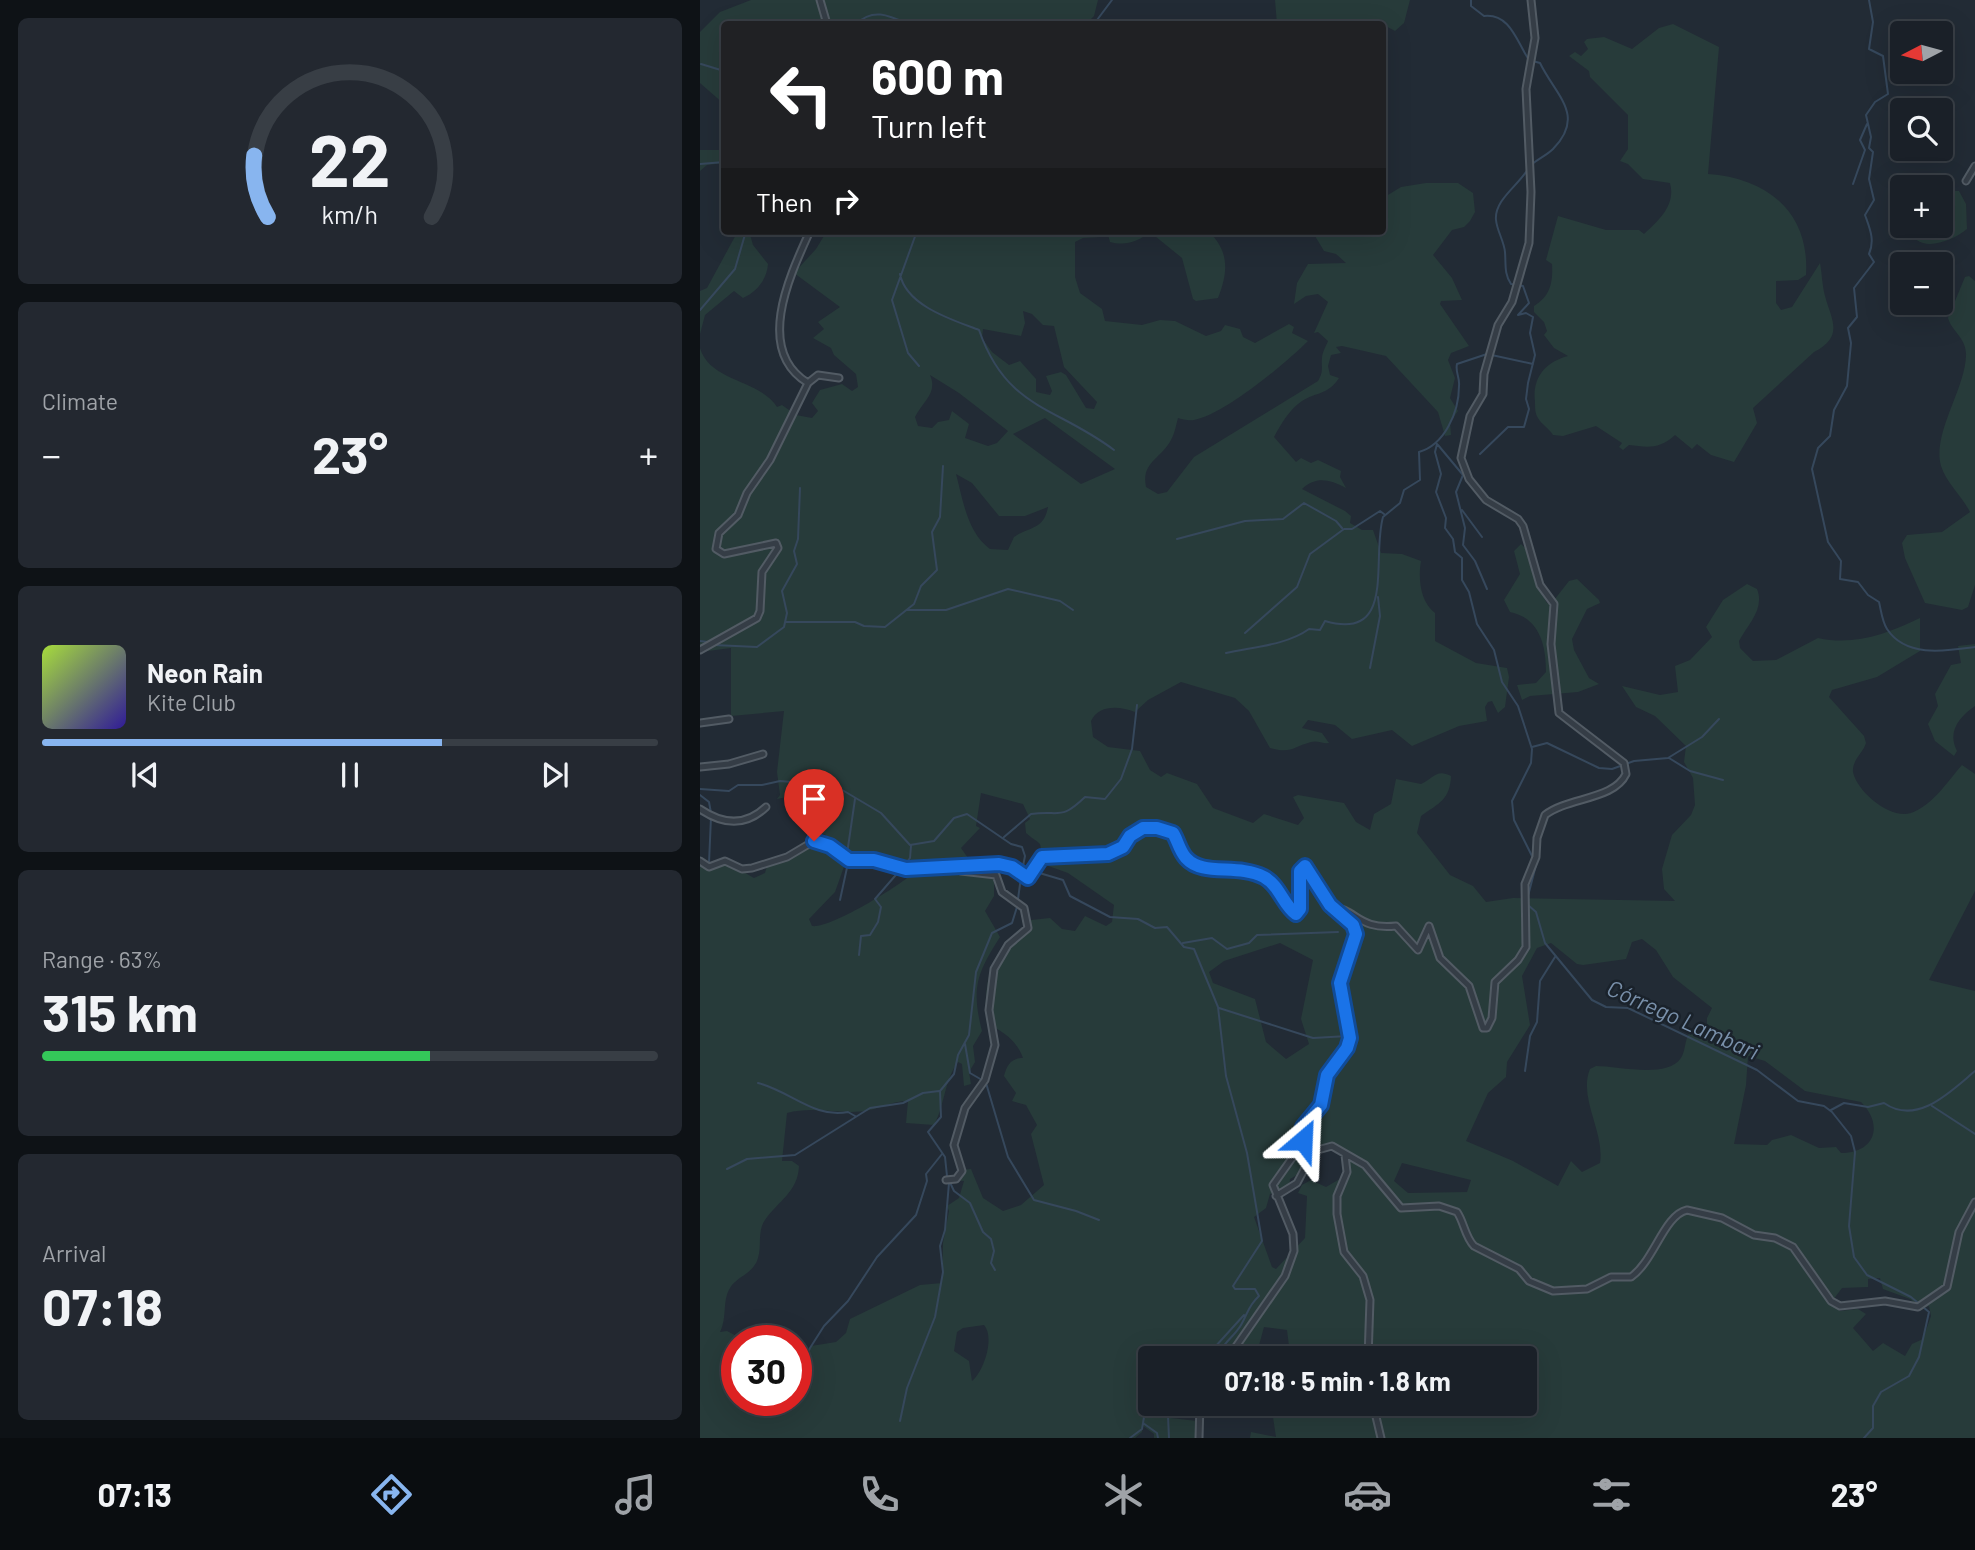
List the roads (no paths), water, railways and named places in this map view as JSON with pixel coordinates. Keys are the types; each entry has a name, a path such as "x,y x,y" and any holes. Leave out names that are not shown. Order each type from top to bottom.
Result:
{"street":[{"path":"820,0 826,21"},
{"path":"1330,905 1371,926 1396,926 1418,950 1429,926 1440,958 1464,979 1480,1023 1483,1028 1487,1028 1492,1018 1495,982 1512,967 1526,947 1525,884 1536,857 1537,838 1545,815 1585,797 1609,790 1626,774 1625,763 1559,713 1551,644 1554,604 1540,585 1523,526 1518,519 1486,500 1469,479 1461,458 1470,416 1483,394 1484,374 1498,325 1512,302 1529,243 1531,192 1526,89 1535,37 1531,0"},
{"path":"1966,181 1975,166"},
{"path":"808,235 784,289 779,334 793,374 808,383"},
{"path":"700,650 759,615 762,572 778,549 777,544 724,554 716,549 716,538 738,515 747,493 770,460 808,383 818,375 839,378"},
{"path":"700,723 729,719"},
{"path":"700,767 729,764 763,754"},
{"path":"700,809 713,818 738,822 766,807"},
{"path":"700,861 709,867 725,861 747,869 787,857 814,841 830,846 849,860 874,860 906,869 999,864 1012,867 1028,878 1042,857 1108,854 1123,847 1136,832 1157,828 1173,833 1183,855 1196,866 1216,870 1235,867 1265,878 1295,914 1300,909 1300,871 1305,866 1330,905 1356,928 1353,948 1340,983 1350,1038 1347,1048 1327,1075 1321,1105 1303,1127 1302,1144 1274,1181 1273,1189 1293,1234 1294,1251 1280,1284 1236,1346"},
{"path":"946,1180 956,1179 962,1171 954,1145 965,1108 985,1080 995,1045 989,1010 994,969 1008,945 1028,928 1024,908 1002,892 996,875 961,871 956,867"},
{"path":"1276,1196 1297,1183 1314,1151 1332,1146 1365,1165 1401,1208 1439,1206 1457,1212 1474,1246 1519,1269 1528,1281 1553,1291 1587,1289 1611,1277 1632,1277 1651,1258 1674,1217 1686,1210 1731,1222 1754,1235 1784,1241 1793,1247 1831,1301 1839,1306 1885,1301 1918,1307 1947,1287 1959,1232 1975,1202"},
{"path":"1345,1155 1347,1172 1337,1196 1337,1214 1346,1256 1363,1276 1370,1300 1368,1346"},
{"path":"1199,1438 1200,1416"},
{"path":"1376,1416 1381,1438"}],"waterway":[{"path":"1096,21 1112,0"},
{"name":"Córrego Lambari","path":"1471,0 1471,6 1484,16 1500,19 1512,30 1529,60 1540,63 1565,106 1568,116 1563,137 1551,151 1531,165"},
{"path":"1869,0 1873,22 1869,49 1883,56 1888,94 1875,102 1866,115 1871,137 1869,148 1873,152 1869,179 1874,200 1865,215 1872,239 1869,254 1874,262 1854,288 1857,317 1848,328 1851,343 1847,386 1834,410 1830,436 1818,448 1812,469 1828,542 1841,561 1840,579 1858,582 1868,595 1879,602 1887,629 1905,645 1939,651 1975,647"},
{"path":"860,21 875,15 900,21"},
{"path":"701,64 721,70"},
{"path":"1853,184 1865,150 1860,140 1867,124"},
{"path":"700,164 721,162"},
{"name":"Córrego Lambari","path":"1480,454 1508,427 1524,427 1529,409 1526,399 1535,355 1530,333 1533,317 1526,313 1518,315 1529,303 1523,286 1511,284 1507,276 1504,248 1496,220 1496,213 1503,199 1528,169"},
{"path":"700,310 735,269 745,235"},
{"path":"916,235 892,300 908,353 919,366"},
{"path":"900,274 911,295 921,303 979,330 990,356 1019,392 1114,450"},
{"path":"1226,653 1291,639 1309,629 1320,630 1325,621 1348,624 1363,620 1372,608 1376,593 1383,517 1400,503 1404,490 1420,480 1419,452 1436,443 1453,417 1459,383 1457,364 1487,354 1533,364"},
{"name":"Córrego Lambari","path":"1437,444 1435,452 1441,474 1436,492 1446,518 1445,528 1453,539 1455,552 1462,558 1462,580 1469,592 1477,624 1494,650 1502,682 1518,706 1532,749 1531,763 1512,801 1514,820 1534,860"},
{"path":"1438,445 1463,475 1456,492 1465,528 1463,545 1475,561 1487,589"},
{"path":"786,622 855,622 864,626 885,627 914,604 921,586 937,570 932,532 940,517 943,466"},
{"path":"714,645 757,647 784,627 787,613 782,591 797,564 794,551 798,539 800,488"},
{"path":"1177,539 1245,521 1283,519 1304,503 1336,521 1342,528"},
{"path":"1462,510 1482,537"},
{"path":"1245,633 1297,587 1310,554 1344,529 1352,529 1380,511 1384,514"},
{"path":"907,610 946,610 1008,589 1060,601 1073,610"},
{"path":"1370,668 1380,616 1378,597"},
{"path":"700,641 708,642"},
{"path":"1004,837 1031,814 1065,812 1085,797 1105,799 1121,779 1132,749 1137,705"},
{"path":"1532,747 1547,743 1599,768 1612,769 1634,761 1668,758 1702,737 1719,719"},
{"path":"1669,758 1690,771 1723,780"},
{"path":"700,789 729,791 738,785 762,785 780,781 826,785 844,791 881,813 910,845 934,841 954,818 967,814 1011,844 1022,847 1025,856 1022,871"},
{"path":"700,795 709,802 711,813"},
{"path":"847,854 855,799"},
{"path":"709,863 711,817"},
{"path":"904,866 910,858 911,846"},
{"path":"840,900 848,863"},
{"name":"Córrego Lambari","path":"1528,896 1536,865"},
{"path":"859,955 861,936 870,935 878,922 881,907 875,899 901,869"},
{"path":"1036,872 1063,880 1070,896 1110,917 1138,919 1155,928 1167,927 1184,947 1194,949 1218,1007 1226,1076 1247,1153 1262,1241 1233,1286 1235,1289 1255,1289 1259,1296 1224,1346"},
{"path":"1018,899 1021,877"},
{"name":"Córrego Lambari","path":"1528,905 1536,912 1545,943 1592,1000 1606,1007 1628,1008 1757,1070 1798,1101 1824,1106 1851,1136 1855,1152 1849,1226 1854,1257 1867,1275 1911,1297 1929,1312 1919,1357 1909,1376 1881,1392 1873,1406 1873,1428 1864,1438"},
{"path":"995,1270 991,1263 994,1251 991,1239 983,1232 970,1203 954,1191 947,1176 945,1157 928,1132 941,1117 940,1091 954,1074 958,1055 969,1035 976,972 992,933 1012,923 1017,907"},
{"path":"1183,943 1212,938 1227,949 1249,943 1257,935 1338,932"},
{"path":"1525,1071 1530,1036 1537,1022 1540,981 1555,957"},
{"path":"1219,1008 1313,1038 1348,1036"},
{"path":"965,1044 970,1073 982,1080"},
{"path":"1831,1110 1844,1103 1868,1107 1884,1103 1896,1109 1921,1109 1944,1096 1975,1071"},
{"path":"758,1083 813,1108 825,1112 848,1112 855,1116"},
{"path":"986,1083 1008,1157 1034,1200 1099,1220"},
{"path":"727,1169 747,1159 795,1155 870,1108 903,1103 923,1093 939,1091"},
{"path":"1932,1106 1975,1134"},
{"path":"812,1345 824,1326 848,1301 877,1257 916,1215 927,1181 926,1174 942,1154"},
{"path":"900,1421 907,1388 935,1317 943,1272 940,1246 945,1230 949,1183"},
{"path":"1216,1346 1244,1315"},
{"path":"1130,1438 1142,1429 1144,1416"},
{"path":"1168,1416 1169,1438"},
{"path":"1143,1423 1157,1433 1158,1438"}]}
